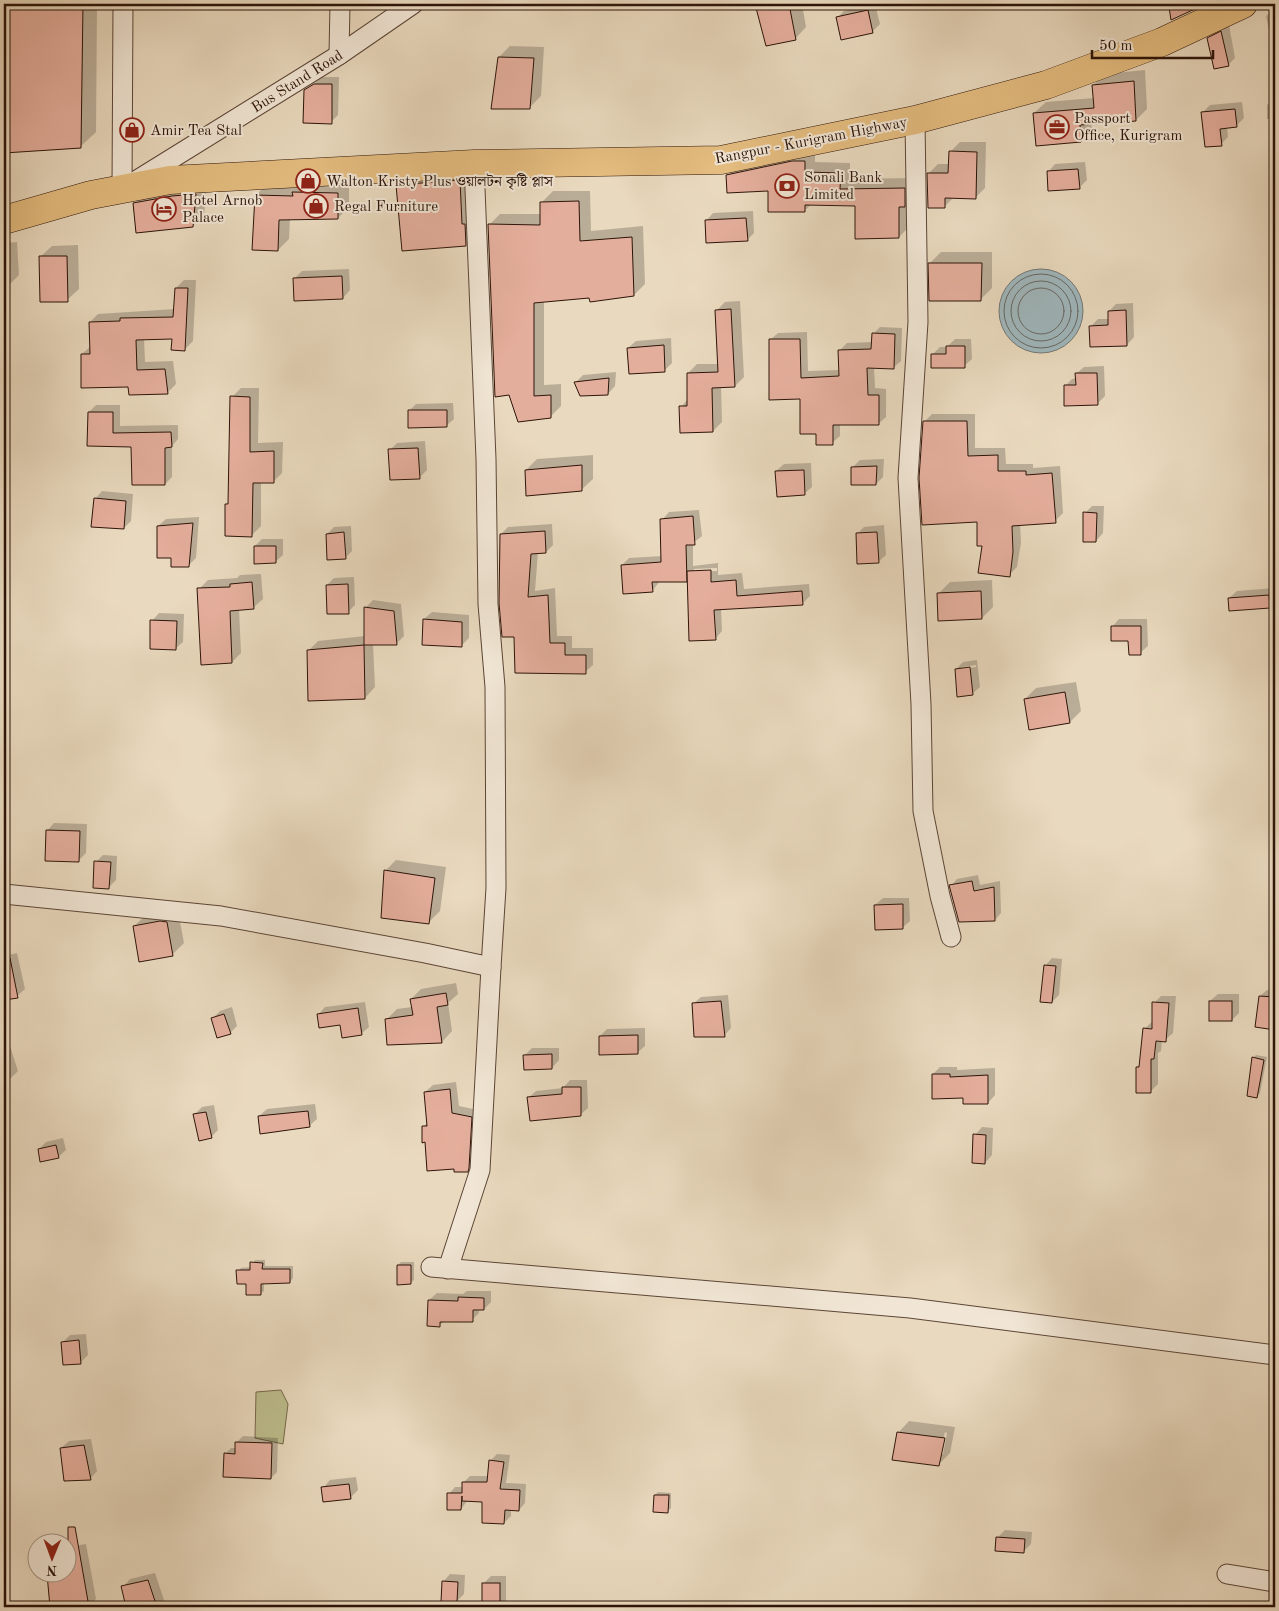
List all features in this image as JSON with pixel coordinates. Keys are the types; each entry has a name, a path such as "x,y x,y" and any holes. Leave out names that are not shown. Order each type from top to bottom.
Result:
{"highway":[{"name":"Rangpur - Kurigram Highway","path":"4,220 124,187 170,180 474,164 721,160 915,120 1046,85 1162,42 1243,4"}],"street":[{"path":"123,4 124,187"},
{"path":"339,55 340,4"},
{"name":"Bus Stand Road","path":"124,187 339,55 413,4"},
{"path":"915,120 918,322 908,478 922,704 923,810 940,896 951,937"},
{"path":"474,164 486,459 488,604 495,687 496,888 480,1170 439,1268 910,1308 1275,1355"},
{"path":"4,894 221,916 425,953 491,967"},
{"path":"1227,1574 1275,1582"}],"green space":[{"path":"281,1390 288,1404 283,1444 255,1438 256,1392"}],"water":[{"path":"1041,269 1064,276 1076,288 1083,311 1076,334 1064,346 1041,353 1018,346 1006,334 999,311 1006,288 1018,276"}],"building":[{"path":"4,4 83,4 81,148 4,153"},
{"path":"755,4 789,4 796,40 766,46"},
{"path":"1196,4 1197,8 1171,20 1169,7"},
{"path":"868,10 873,33 841,40 836,17"},
{"path":"1221,31 1229,66 1214,69 1207,38"},
{"path":"498,57 534,58 530,109 491,109"},
{"path":"1134,81 1136,121 1080,125 1081,142 1036,146 1033,113 1094,108 1092,85"},
{"path":"314,84 332,84 332,124 303,123 304,90"},
{"path":"1235,109 1237,127 1220,129 1222,146 1205,147 1201,112"},
{"path":"949,151 977,152 976,199 945,198 945,208 928,208 927,173 948,173"},
{"path":"792,161 805,161 805,172 841,173 840,189 905,188 905,207 899,207 899,238 855,239 855,206 805,205 805,212 768,212 768,191 727,193 726,175"},
{"path":"1078,169 1080,189 1048,191 1047,171"},
{"path":"460,180 462,224 465,224 466,246 402,251 396,185"},
{"path":"292,192 338,193 338,219 279,220 278,251 252,250 255,195 293,196"},
{"name":"Hotel Arnob Palace","path":"196,194 193,227 136,233 133,203"},
{"path":"579,201 580,241 632,237 634,296 590,302 589,298 534,303 534,396 551,395 551,418 518,422 509,395 495,397 488,224 540,225 540,202"},
{"path":"746,218 748,241 706,243 705,220"},
{"path":"39,256 67,256 68,302 40,302"},
{"path":"928,263 982,263 981,301 929,301"},
{"path":"342,276 343,299 294,301 293,278"},
{"path":"175,288 188,288 185,351 171,350 172,339 136,340 137,370 165,369 168,394 129,395 128,387 81,388 81,354 90,354 89,322 120,321 120,318 173,317"},
{"path":"731,309 735,387 712,388 713,432 680,433 679,406 687,406 687,373 718,372 715,310"},
{"path":"1126,310 1127,346 1090,347 1089,326 1108,325 1108,311"},
{"path":"872,333 895,334 894,369 867,368 868,395 879,395 879,425 833,425 833,445 816,445 816,434 800,434 800,399 769,400 769,339 800,339 801,378 839,376 838,350 871,349"},
{"path":"664,345 665,372 629,374 627,348"},
{"path":"946,346 965,346 965,368 931,368 931,354 946,354"},
{"path":"1075,373 1097,373 1098,405 1064,406 1064,385 1076,385"},
{"path":"609,378 608,395 580,396 574,382"},
{"path":"230,396 250,397 250,452 274,451 274,483 253,483 252,537 225,536 225,504 228,504"},
{"path":"408,410 447,410 447,427 408,428"},
{"path":"88,412 113,412 113,433 171,432 172,447 165,448 165,485 132,485 131,447 87,446"},
{"path":"923,421 967,421 968,456 998,455 998,471 1026,471 1026,475 1052,473 1056,523 1012,526 1013,552 1010,577 978,573 982,546 977,546 977,522 922,525 919,478"},
{"path":"418,448 420,479 390,480 388,449"},
{"path":"582,465 582,491 526,496 525,470"},
{"path":"877,466 876,485 851,485 851,467"},
{"path":"804,470 805,495 777,497 775,471"},
{"path":"94,498 126,501 124,529 91,527"},
{"path":"1083,512 1097,513 1096,542 1083,542"},
{"path":"693,516 695,545 686,545 687,582 652,582 653,592 623,594 621,565 661,562 660,519"},
{"path":"193,523 189,567 171,567 171,558 157,558 157,526"},
{"path":"545,531 546,553 531,554 528,597 548,595 550,643 565,643 565,655 586,655 586,674 515,673 514,637 502,637 499,603 500,534"},
{"path":"344,532 346,559 327,560 326,534"},
{"path":"877,532 879,563 857,564 856,533"},
{"path":"254,546 276,546 276,563 254,564"},
{"path":"711,570 711,582 736,580 737,596 802,591 803,605 714,610 716,640 689,641 687,571"},
{"path":"252,582 254,609 230,611 232,663 201,665 197,588 230,587 230,584"},
{"path":"348,584 349,614 327,614 326,585"},
{"path":"981,591 982,619 938,621 937,593"},
{"path":"1269,595 1270,608 1229,611 1228,598"},
{"path":"364,607 394,611 397,645 364,645"},
{"path":"423,619 462,622 462,647 422,645"},
{"path":"150,620 177,621 176,650 150,649"},
{"path":"1111,626 1141,626 1141,655 1129,655 1128,641 1111,641"},
{"path":"364,645 365,699 308,701 307,650"},
{"path":"970,667 973,695 957,697 955,669"},
{"path":"1065,692 1070,723 1029,730 1024,699"},
{"path":"46,830 80,831 79,862 45,861"},
{"path":"94,861 111,862 109,889 93,888"},
{"path":"384,870 435,878 429,924 381,918"},
{"path":"972,881 974,891 994,887 995,921 959,922 949,885"},
{"path":"903,904 903,929 875,930 874,905"},
{"path":"160,921 167,922 173,956 139,962 133,926"},
{"path":"10,958 18,998 4,1000 4,959"},
{"path":"1044,965 1056,966 1052,1003 1040,1002"},
{"path":"446,993 448,1005 437,1007 442,1043 387,1045 385,1019 413,1015 410,999"},
{"path":"1259,996 1275,997 1275,1030 1255,1027"},
{"path":"721,1001 725,1037 694,1037 692,1003"},
{"path":"1209,1001 1232,1001 1232,1021 1209,1021"},
{"path":"1152,1002 1169,1003 1166,1042 1156,1041 1154,1059 1151,1059 1151,1093 1136,1093 1136,1067 1139,1067 1143,1028 1152,1029"},
{"path":"358,1008 362,1035 342,1038 340,1025 319,1028 317,1014"},
{"path":"224,1014 231,1034 217,1038 211,1018"},
{"path":"638,1035 638,1054 599,1055 599,1036"},
{"path":"552,1054 552,1069 524,1070 523,1055"},
{"path":"1252,1057 1264,1060 1257,1098 1247,1096"},
{"path":"932,1074 950,1074 950,1077 988,1075 988,1104 963,1104 963,1098 932,1099"},
{"path":"562,1087 581,1087 581,1116 530,1121 527,1097 562,1094"},
{"path":"450,1089 452,1113 472,1117 468,1172 454,1172 454,1169 427,1171 425,1142 422,1143 422,1126 427,1126 424,1092"},
{"path":"308,1111 310,1127 260,1134 258,1116"},
{"path":"206,1112 212,1138 199,1141 193,1114"},
{"path":"973,1134 986,1135 985,1164 972,1163"},
{"path":"56,1145 59,1158 40,1162 38,1149"},
{"path":"250,1262 263,1263 262,1269 290,1269 290,1283 261,1284 261,1295 246,1295 246,1284 237,1284 236,1270 250,1270"},
{"path":"397,1265 411,1265 411,1284 397,1285"},
{"path":"458,1297 484,1298 484,1310 473,1310 473,1322 440,1322 440,1327 427,1326 428,1300 458,1301"},
{"path":"79,1340 81,1364 63,1365 61,1342"},
{"path":"897,1432 945,1438 939,1466 892,1460"},
{"path":"235,1442 272,1443 271,1479 223,1477 224,1453 235,1454"},
{"path":"84,1445 91,1480 64,1481 60,1448"},
{"path":"489,1460 504,1462 500,1489 520,1490 519,1511 505,1510 504,1524 482,1523 482,1502 462,1501 462,1496 461,1510 447,1510 447,1493 462,1493 462,1482 487,1482"},
{"path":"349,1484 351,1499 323,1502 321,1487"},
{"path":"654,1495 669,1495 668,1513 653,1512"},
{"path":"68,1527 75,1527 76,1534 68,1534"},
{"path":"996,1537 1025,1539 1024,1553 995,1551"},
{"path":"78,1544 89,1607 50,1607 48,1584 78,1584"},
{"path":"148,1580 157,1607 126,1607 121,1586"},
{"path":"442,1581 458,1582 457,1602 441,1602"},
{"path":"482,1583 500,1583 500,1607 482,1607"}],"place":[{"name":"Passport Office, Kurigram","path":"1057,127"},
{"name":"Amir Tea Stal","path":"132,130"},
{"name":"Walton Kristy Plus ওয়ালটন কৃষ্টি প্লাস","path":"308,181"},
{"name":"Sonali Bank Limited","path":"787,186"},
{"name":"Regal Furniture","path":"316,206"},
{"name":"Hotel Arnob Palace","path":"164,209"}]}
